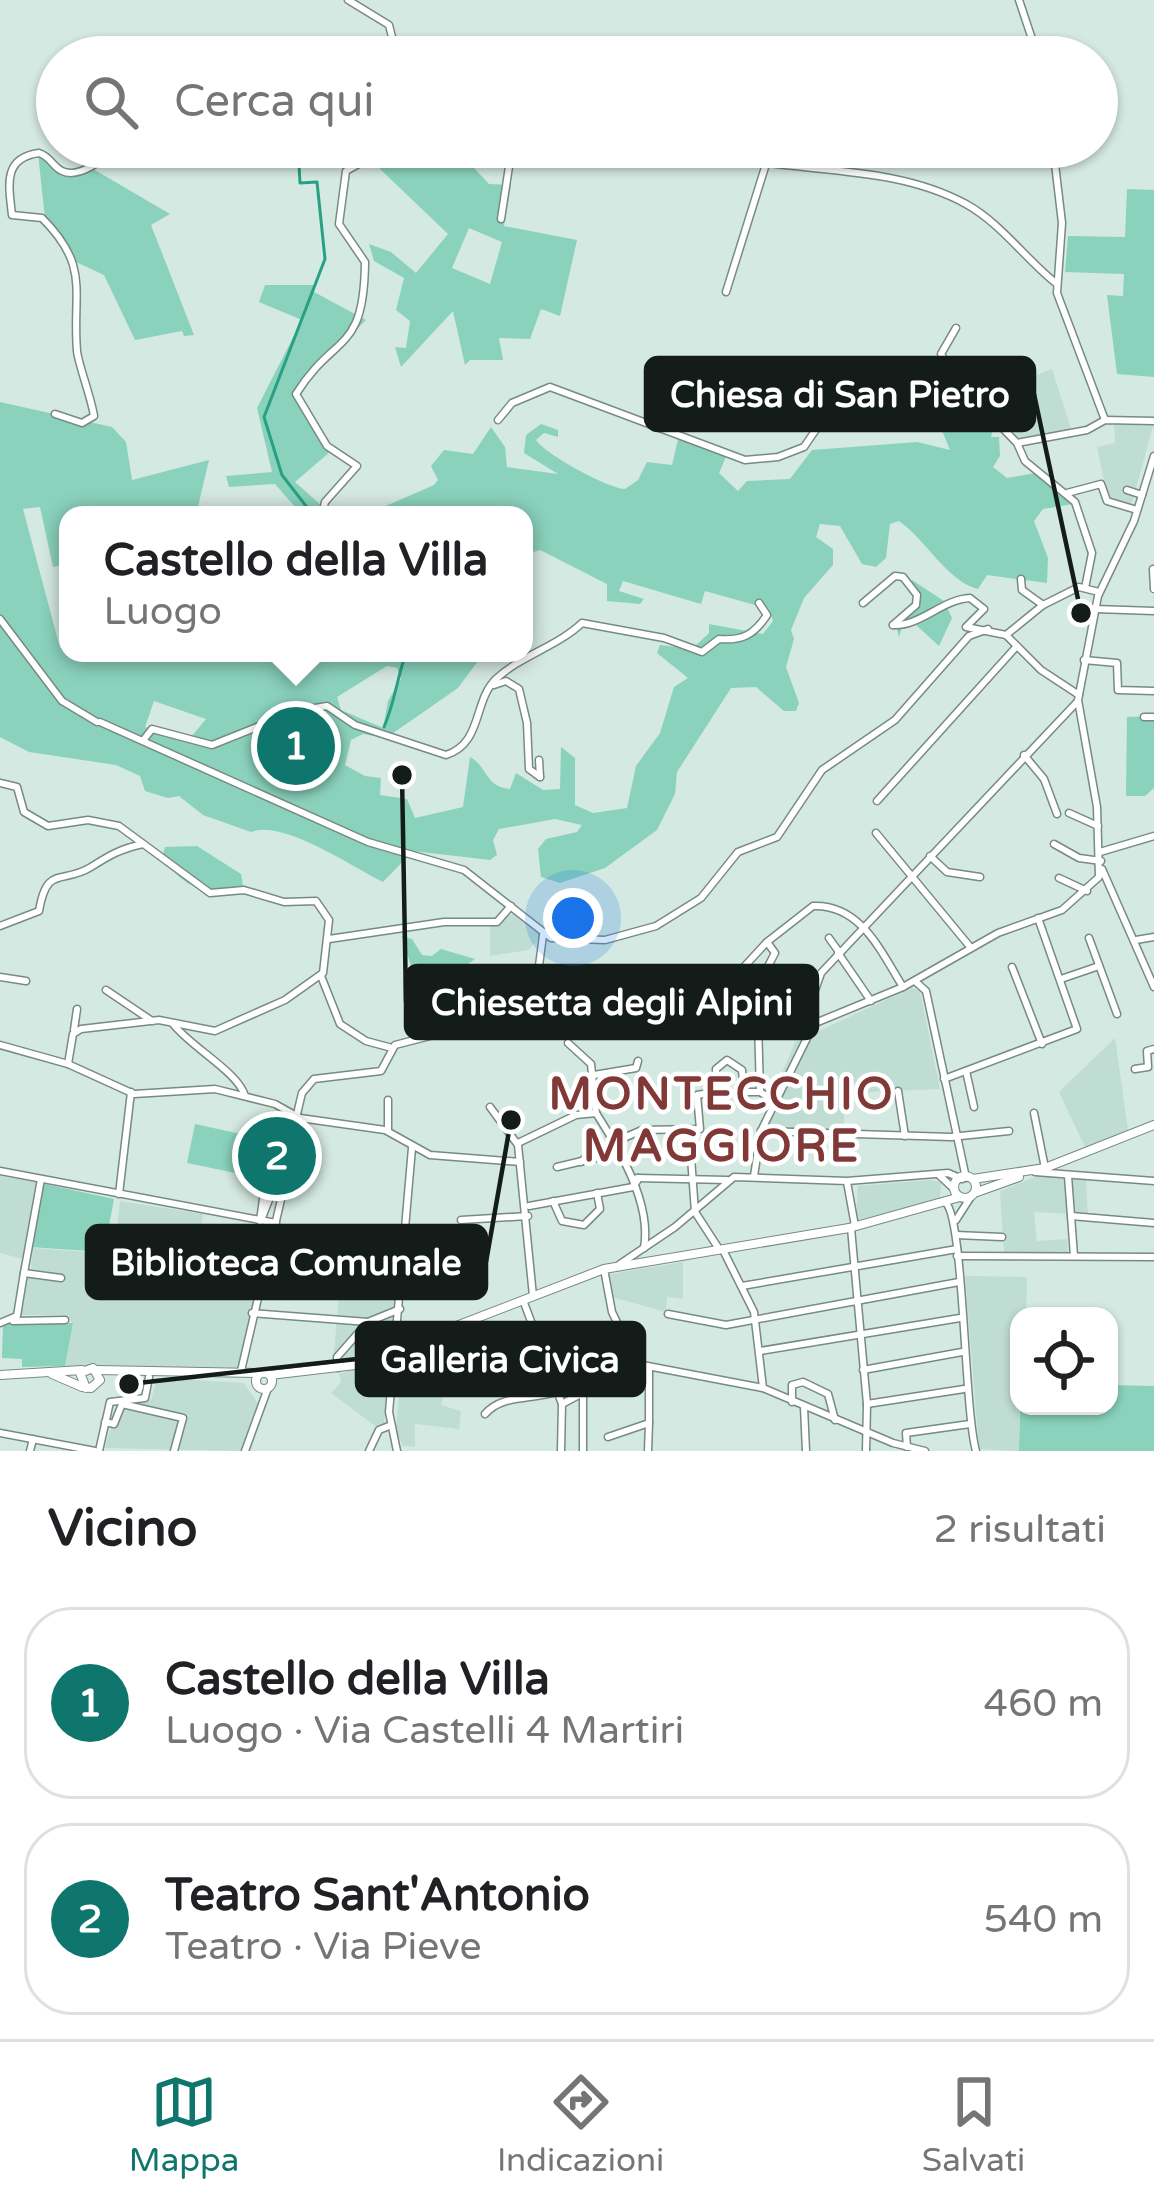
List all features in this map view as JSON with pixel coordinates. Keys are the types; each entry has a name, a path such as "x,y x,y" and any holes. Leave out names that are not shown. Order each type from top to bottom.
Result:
{"main road":[{"path":"265,1385 284,1372 338,1369 396,1350 609,1268 822,1233 943,1204 962,1193 1045,1168 1154,1125"},
{"path":"967,1178 1031,1172"},
{"path":"962,1193 967,1178"},
{"path":"962,1193 967,1178"},
{"path":"83,1370 79,1378 86,1388"},
{"path":"0,1375 83,1370 196,1373"},
{"path":"97,1370 99,1383"},
{"path":"52,1375 86,1388 149,1377 241,1371 265,1385"},
{"path":"226,1372 265,1385"}],"street":[{"path":"348,0 389,25 392,36"},
{"path":"1019,0 1031,36"},
{"path":"36,153 16,161 9,174 12,215 42,218 79,271 77,354 87,373 94,416 82,423 55,414"},
{"path":"324,506 358,466 328,446 296,394 348,341 358,321 365,262 339,224 350,168"},
{"path":"501,219 509,168"},
{"path":"726,292 765,168"},
{"path":"797,168 904,182 940,192 978,212 1057,284"},
{"path":"1055,168 1062,223 1057,284 1105,419"},
{"path":"956,328 941,354 954,376 994,425 1017,443 1032,469 1067,493 1084,517 1091,553 1084,588"},
{"path":"498,420 512,403 550,387 732,457 761,459 804,447 839,396 871,373 954,376"},
{"path":"1017,443 1087,430 1105,419 1154,421"},
{"path":"1154,456 1135,492 1137,510 1100,592 1078,698 1102,867 1136,940 1146,978 1154,987"},
{"path":"1067,493 1101,484 1107,501 1137,510"},
{"path":"1153,569 1154,589"},
{"path":"863,603 895,576 903,578 917,595 916,604 893,625 905,625 966,597 984,609 966,626 1006,635 1078,698"},
{"path":"1021,579 1022,590 1043,604"},
{"path":"1006,635 1043,604 1084,588 1100,592"},
{"path":"533,658 582,623 667,639 702,652 719,639 740,640 751,634 767,615 759,603"},
{"path":"1095,609 1154,611"},
{"path":"0,619 62,701 99,722 146,739 352,836 464,870 544,935 605,940 634,935 700,898 738,852 777,837 822,770 895,719 969,636 988,629"},
{"path":"877,801 1018,646"},
{"path":"1084,660 1117,663 1118,690 1154,691"},
{"path":"146,739 150,728 212,745 297,711 327,706 358,727 446,755 459,749 476,728 491,688 527,662"},
{"path":"491,688 506,681 519,689 533,777 540,777 539,760"},
{"path":"754,1176 761,1131 800,1048 814,986 838,952 1078,698"},
{"path":"1144,717 1154,717"},
{"path":"1024,755 1044,778 1057,814"},
{"path":"0,783 17,787 23,811 42,824 109,823 210,892 244,890 284,902 319,902 328,914 329,939 321,976 340,1024 366,1041 392,1048 496,1019 535,997 595,1004 613,999 640,1008 687,994 705,996 730,982 767,942 817,904 845,912 863,926 903,987"},
{"path":"1069,813 1098,826"},
{"path":"876,833 971,948"},
{"path":"807,1025 903,987 971,948 1062,910 1088,890 1102,867 1154,836"},
{"path":"0,926 40,911 44,890 58,875 82,872 113,850 142,844"},
{"path":"1054,844 1102,867"},
{"path":"930,856 947,872 980,877"},
{"path":"1059,878 1088,890"},
{"path":"329,939 444,922 497,922 511,906"},
{"path":"944,1079 1077,1028 1038,918"},
{"path":"535,997 544,935"},
{"path":"1136,940 1154,937"},
{"path":"829,938 871,1001"},
{"path":"1089,938 1117,1014"},
{"path":"760,1092 755,1008 757,987 775,953 767,942"},
{"path":"1061,979 1099,966"},
{"path":"1012,968 1042,1044"},
{"path":"629,1174 728,1180 754,1176 847,1181 936,1175 967,1178 923,985 930,971"},
{"path":"74,1034 152,1021 218,1030 276,1004 321,976"},
{"path":"0,977 26,981"},
{"path":"912,982 923,985"},
{"path":"106,990 152,1021"},
{"path":"68,1064 77,1009"},
{"path":"172,1022 200,1054 236,1079 245,1096"},
{"path":"568,1043 591,1064 596,1113 629,1174 646,1230 644,1248"},
{"path":"0,1045 68,1064 131,1092 200,1087 245,1096 298,1116 388,1131 412,1148 520,1162"},
{"path":"241,1371 302,1094 315,1079 381,1071 392,1048"},
{"path":"1135,1069 1148,1067 1147,1052 1154,1049"},
{"path":"611,1136 619,1140 632,1134 700,1129 697,1095 716,1092 716,1069 731,1060 742,1070 744,1092 760,1092 777,1102"},
{"path":"593,1075 636,1068 638,1061"},
{"path":"966,1071 974,1107"},
{"path":"898,1091 904,1136"},
{"path":"119,1194 131,1092"},
{"path":"388,1100 388,1131"},
{"path":"490,1108 518,1145 528,1206 533,1296"},
{"path":"518,1145 576,1115 596,1113"},
{"path":"1034,1113 1045,1168"},
{"path":"689,1130 698,1215 722,1250 755,1316 763,1388"},
{"path":"761,1131 955,1137 1009,1131"},
{"path":"622,1155 632,1134"},
{"path":"580,1163 598,1144"},
{"path":"397,1451 389,1426 412,1148"},
{"path":"557,1167 622,1155"},
{"path":"0,1171 276,1222"},
{"path":"1031,1172 1154,1181"},
{"path":"936,1175 946,1177 962,1193 964,1209 956,1224 960,1318 976,1451"},
{"path":"1068,1176 1074,1256"},
{"path":"528,1206 633,1187 639,1178"},
{"path":"13,1322 40,1179"},
{"path":"728,1180 698,1215 609,1268 617,1324 637,1364 763,1388 869,1434 925,1451"},
{"path":"847,1181 867,1404 866,1451"},
{"path":"265,1184 274,1187 261,1219 259,1210 265,1184"},
{"path":"553,1201 562,1221 584,1225 600,1210 598,1193"},
{"path":"943,1204 956,1224"},
{"path":"461,1220 528,1216"},
{"path":"1071,1216 1154,1223"},
{"path":"646,1230 659,1239"},
{"path":"956,1235 1002,1237"},
{"path":"406,1253 456,1253"},
{"path":"742,1286 957,1253 1154,1257"},
{"path":"24,1273 62,1278"},
{"path":"668,1315 726,1325 959,1282"},
{"path":"403,1290 455,1295"},
{"path":"523,1300 562,1404 561,1451"},
{"path":"338,1369 337,1358 368,1322 400,1309"},
{"path":"252,1312 368,1322"},
{"path":"760,1351 960,1318"},
{"path":"0,1322 65,1320"},
{"path":"451,1389 617,1324"},
{"path":"863,1370 962,1352"},
{"path":"562,1404 637,1364"},
{"path":"648,1451 649,1368"},
{"path":"0,1433 97,1451 113,1401 148,1395 149,1377"},
{"path":"792,1402 793,1384 803,1382 827,1394 835,1420"},
{"path":"245,1451 265,1385"},
{"path":"867,1404 966,1389"},
{"path":"485,1414 489,1407 521,1396 534,1399 557,1391"},
{"path":"583,1393 583,1451"},
{"path":"105,1422 114,1424 122,1404 183,1418 174,1451"},
{"path":"804,1407 806,1451"},
{"path":"608,1437 649,1423"},
{"path":"907,1447 906,1433 970,1424"},
{"path":"369,1451 378,1432 389,1426"},
{"path":"30,1451 33,1438"}],"shaded area":[{"path":"1052,369 1072,432 1018,443 998,390"},
{"path":"1114,421 1154,423 1131,506 1108,500 1097,447 1115,443"},
{"path":"517,913 544,934 528,950 490,956 490,921"},
{"path":"912,988 920,991 940,1089 846,1093 843,1129 759,1129 795,1042"},
{"path":"1115,1038 1128,1130 1085,1147 1059,1092"},
{"path":"1040,1175 1086,1180 1088,1215 1034,1212 1037,1241 1067,1239 1068,1253 1004,1253 1000,1191"},
{"path":"0,1176 40,1183 27,1260 0,1253"},
{"path":"941,1182 940,1200 856,1220 858,1186"},
{"path":"120,1201 203,1214 195,1268 217,1270 224,1244 238,1247 238,1254 268,1259 241,1368 65,1366 73,1323 65,1315 21,1315 28,1278 60,1282 62,1275 31,1269 33,1248 114,1254"},
{"path":"342,1259 369,1261 366,1277 399,1284 397,1344 333,1364"},
{"path":"683,1262 683,1299 667,1297 666,1312 612,1297 610,1274"},
{"path":"965,1276 1027,1277 1026,1307 1010,1307 1010,1415 1019,1415 1019,1451 979,1449"},
{"path":"445,1336 450,1362 441,1405 461,1411 459,1429 415,1424 415,1447 403,1446 396,1430 403,1352"},
{"path":"389,1358 384,1427 378,1428 331,1393 341,1382 339,1374"},
{"path":"157,1378 244,1383 258,1404 241,1451 105,1448 118,1403 151,1400"}],"green space":[{"path":"40,168 60,168 67,173 91,168 170,214 151,225 194,335 184,336 182,331 135,340 104,275 74,261 45,219"},
{"path":"380,168 474,168 489,184 511,185 504,226 577,240 560,316 541,309 530,339 499,338 503,360 470,360 465,365 453,311 401,367 395,347 406,348 410,321 396,310 404,278 374,261 369,244 391,252 416,273 448,234","holes":["469,228 502,242 490,284 452,268"]},
{"path":"1127,189 1154,190 1154,377 1117,374 1107,295 1123,296 1124,274 1065,272 1068,236 1125,237"},
{"path":"265,285 316,285 314,292 366,320 292,394 331,451 295,482 321,506 294,506 275,484 229,487 226,476 272,472 257,408 302,320 259,302"},
{"path":"970,397 994,425 991,437 999,437 1000,456 993,467 1007,478 1041,472 1070,495 1073,504 1043,509 1034,521 1048,558 1047,583 987,575 978,589 967,585 899,521 890,524 886,558 876,567 862,564 840,526 820,524 816,537 833,549 833,565 804,598 791,630 794,639 786,667 799,703 796,711 784,711 756,687 731,688 677,772 675,794 657,830 605,868 560,883 541,877 538,849 546,839 577,832 582,825 555,819 499,829 493,840 497,855 490,860 413,851 383,882 299,838 265,830 251,832 203,815 179,796 145,791 140,776 116,765 29,752 0,737 0,402 112,427 126,442 132,480 209,460 198,506 59,506 59,566 53,567 40,507 23,509 59,644 59,662 477,662 458,688 386,738 363,734 351,740 345,765 381,778 380,795 407,799 415,818 463,807 470,757 502,787 510,789 516,773 543,790 560,789 561,747 575,758 575,805 593,813 627,808 636,766 660,733 674,687 688,678 657,653 660,645 692,649 709,633 709,624 763,634 773,621 769,609 705,591 701,604 623,581 619,591 644,599 640,604 607,601 607,584 540,550 533,552 533,506 387,506 434,485 438,480 431,466 444,450 473,454 491,427 505,447 507,467 558,474 524,453 526,435 541,424 558,430 558,437 544,433 536,440 542,446 591,477 625,489 638,480 647,462 672,465 679,435 728,452 719,473 738,491 747,481 790,479 812,450 917,442 950,450 943,433 914,409","holes":["387,666 397,668 401,679 388,701 383,728 341,710 337,697","154,701 206,719 187,742 145,727","319,716 328,750 323,772 282,762 273,744"]},
{"path":"912,580 944,601 952,618 939,646 914,623 902,627 899,637 896,626 915,604"},
{"path":"1154,716 1154,788 1145,796 1126,796 1127,717"},
{"path":"197,846 241,874 244,891 198,888 179,877 162,857 165,847"},
{"path":"402,936 412,939 422,955 432,956 441,949 475,959 461,969 465,973 461,995 421,1000"},
{"path":"195,1124 268,1140 260,1178 187,1163"},
{"path":"40,1183 114,1199 104,1252 30,1247"},
{"path":"73,1323 65,1366 22,1367 22,1359 2,1358 3,1324"},
{"path":"1118,1385 1154,1386 1154,1451 1019,1451 1020,1415 1118,1415"}],"waterway":[{"path":"299,168 300,183 317,182 325,259 264,417 282,475 306,506"},
{"path":"384,727 404,662"}],"place":[{"name":"Chiesa di San Pietro","path":"1081,613"},
{"name":"Castello della Villa","path":"296,746"},
{"name":"Chiesetta degli Alpini","path":"402,775"},
{"name":"Biblioteca Comunale","path":"511,1120"},
{"name":"Teatro Sant'Antonio","path":"277,1156"},
{"name":"Galleria Civica","path":"129,1384"}],"district":[{"name":"MONTECCHIO MAGGIORE","path":"722,1121"}]}
